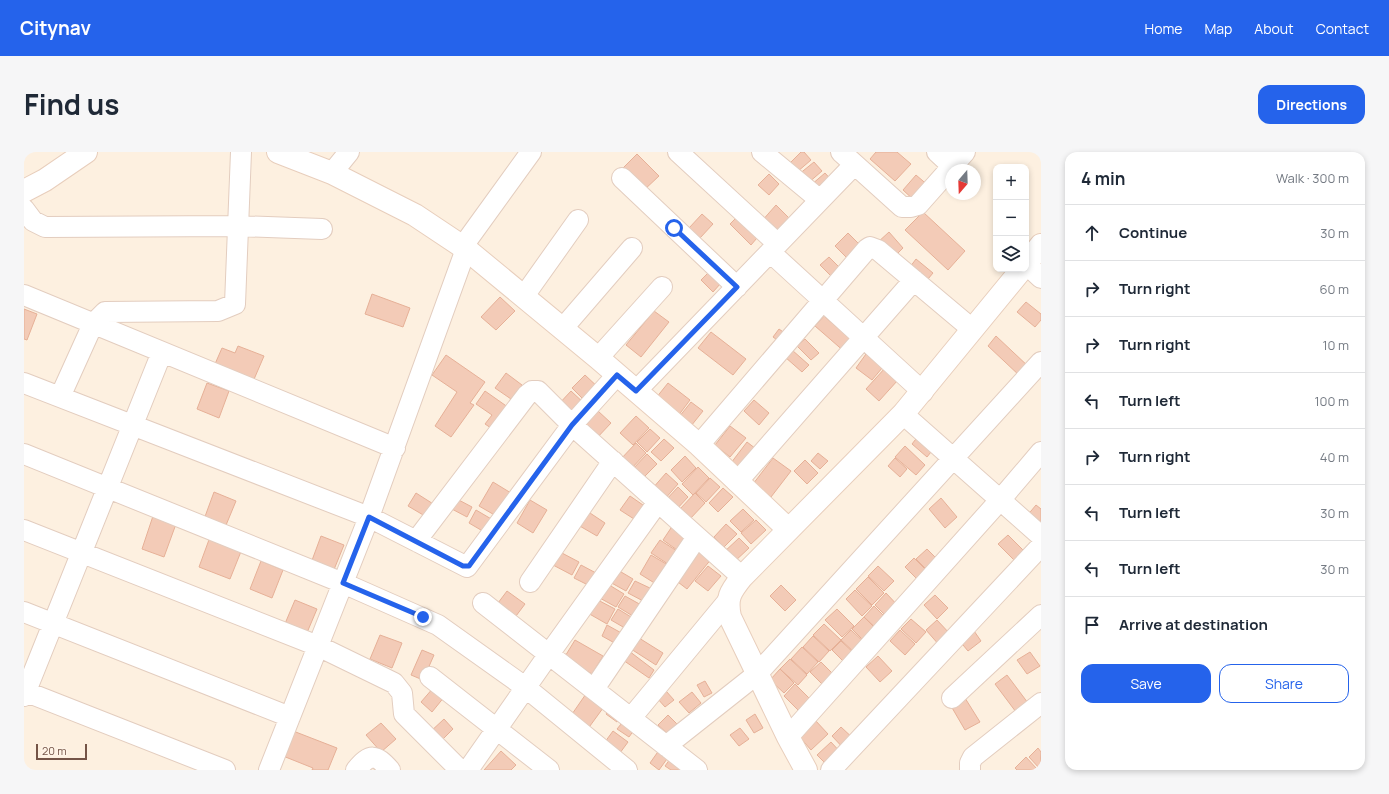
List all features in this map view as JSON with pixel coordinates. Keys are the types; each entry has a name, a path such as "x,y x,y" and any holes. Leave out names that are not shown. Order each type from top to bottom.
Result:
{"street":[{"path":"24,191 45,180 86,152"},
{"path":"60,397 93,324 105,312 218,311 235,304 241,152"},
{"path":"278,152 332,173 415,215 465,247 563,328 699,445 788,529"},
{"path":"332,173 349,152"},
{"path":"269,770 395,448 465,247 531,152"},
{"path":"678,152 774,248 823,301 923,392"},
{"path":"763,152 820,200"},
{"path":"636,391 820,200 848,158 902,207 911,208 918,205 958,159 937,152"},
{"path":"622,178 737,287"},
{"path":"24,209 33,221 45,226 238,226 322,229"},
{"path":"524,296 578,220"},
{"path":"1029,260 1041,245"},
{"path":"699,445 870,247 878,250 972,329"},
{"path":"563,328 632,248"},
{"path":"1029,267 1041,278"},
{"path":"631,718 727,602 732,589 742,577 903,414 923,392 972,329 1020,272"},
{"path":"737,482 914,280"},
{"path":"598,358 662,287"},
{"path":"24,295 395,448"},
{"path":"162,352 25,693 224,770"},
{"path":"666,746 757,674 1041,362"},
{"path":"24,383 369,517 463,566 469,566 572,425 617,375"},
{"path":"416,541 527,394 532,391 538,391 543,394 572,425 742,577"},
{"path":"903,414 1001,499 1041,536"},
{"path":"788,737 1001,499 1041,452"},
{"path":"24,454 343,583 438,625 525,687 628,770"},
{"path":"530,582 613,461"},
{"path":"468,770 525,687 658,502"},
{"path":"24,530 318,646 394,683 402,694 404,714 460,770"},
{"path":"594,689 697,537"},
{"path":"831,770 1041,546"},
{"path":"727,602 730,617 804,769"},
{"path":"482,603 697,770"},
{"path":"24,612 290,717"},
{"path":"952,698 1041,615"},
{"path":"430,677 549,770"},
{"path":"970,770 970,763 973,757 1041,703"},
{"path":"356,770 363,761 375,758 381,760 390,770"}],"building":[{"path":"801,152 804,152 811,160 797,172 789,164"},
{"path":"876,152 897,152 911,164 895,181 870,159"},
{"path":"637,154 659,176 643,191 621,170"},
{"path":"814,162 822,171 807,184 798,175"},
{"path":"825,173 834,183 819,195 811,185"},
{"path":"769,174 779,184 769,195 758,185"},
{"path":"916,175 930,187 916,202 903,190"},
{"path":"776,205 789,218 774,235 761,222"},
{"path":"923,212 965,251 948,270 905,230"},
{"path":"702,214 713,224 700,238 689,228"},
{"path":"737,217 757,238 751,245 730,224"},
{"path":"889,232 903,248 892,259 877,243"},
{"path":"848,233 864,249 851,262 835,246"},
{"path":"829,257 844,272 835,280 820,265"},
{"path":"916,259 933,273 923,285 907,271"},
{"path":"709,272 721,283 713,292 701,280"},
{"path":"372,294 410,308 403,327 365,314"},
{"path":"500,297 515,311 496,330 481,317"},
{"path":"1026,302 1041,314 1041,320 1035,327 1017,312"},
{"path":"24,309 37,314 27,340 24,339"},
{"path":"654,311 669,322 641,357 626,345"},
{"path":"824,316 855,343 846,353 815,326"},
{"path":"779,329 786,334 780,342 773,337"},
{"path":"711,332 746,359 733,375 698,348"},
{"path":"996,336 1030,368 1021,377 988,346"},
{"path":"805,339 819,353 811,360 797,346"},
{"path":"238,346 264,356 252,384 215,364 222,348 235,353"},
{"path":"792,350 809,365 802,372 785,357"},
{"path":"866,354 883,367 872,380 856,368"},
{"path":"446,355 485,382 470,403 474,405 451,437 435,426 457,392 432,375"},
{"path":"885,368 898,380 879,401 866,389"},
{"path":"506,373 522,385 511,399 495,388"},
{"path":"585,375 601,390 588,404 572,388"},
{"path":"207,383 229,391 219,418 197,409"},
{"path":"668,383 690,400 678,416 656,398"},
{"path":"485,391 512,410 497,432 485,424 492,415 476,404"},
{"path":"571,391 586,405 572,420 557,406"},
{"path":"754,400 769,413 759,425 744,411"},
{"path":"691,402 703,411 691,426 679,417"},
{"path":"598,411 611,423 595,440 582,427"},
{"path":"636,416 649,428 633,445 620,433"},
{"path":"730,426 746,438 730,457 715,445"},
{"path":"650,429 660,438 647,452 637,442"},
{"path":"919,435 935,447 927,457 912,444"},
{"path":"664,439 674,448 661,461 651,452"},
{"path":"747,442 760,452 744,473 731,463"},
{"path":"636,443 646,453 630,470 619,461"},
{"path":"905,446 925,465 916,475 895,457"},
{"path":"818,453 828,461 820,469 811,461"},
{"path":"647,454 657,464 641,480 631,471"},
{"path":"685,456 696,468 682,482 671,470"},
{"path":"773,458 791,471 771,497 753,484"},
{"path":"895,458 907,469 900,477 888,466"},
{"path":"805,460 818,473 807,484 794,471"},
{"path":"698,467 709,478 693,495 682,484"},
{"path":"666,473 678,484 664,500 652,489"},
{"path":"710,478 720,487 706,502 696,493"},
{"path":"493,482 511,493 498,517 479,506"},
{"path":"678,487 688,497 676,510 665,501"},
{"path":"723,488 733,497 718,512 709,503"},
{"path":"214,492 236,501 224,530 203,522"},
{"path":"416,493 438,507 430,519 408,506"},
{"path":"695,493 705,503 689,520 679,510"},
{"path":"630,496 643,505 634,519 620,510"},
{"path":"455,498 472,507 467,517 450,508"},
{"path":"941,498 957,517 945,528 929,509"},
{"path":"530,500 547,510 533,533 517,523"},
{"path":"1036,505 1041,509 1041,528 1026,517"},
{"path":"743,509 754,520 741,532 730,521"},
{"path":"476,510 493,520 486,533 469,523"},
{"path":"587,511 605,523 597,536 578,525"},
{"path":"153,516 176,524 164,557 142,549"},
{"path":"756,520 766,530 751,544 741,533"},
{"path":"726,524 737,534 724,547 714,537"},
{"path":"673,525 688,535 677,550 663,540"},
{"path":"1008,535 1025,552 1015,561 998,544"},
{"path":"321,536 344,545 333,572 311,563"},
{"path":"210,537 242,549 230,579 199,567"},
{"path":"739,538 749,548 733,563 723,553"},
{"path":"660,540 677,551 668,564 651,553"},
{"path":"699,548 712,558 687,589 674,579"},
{"path":"927,549 940,562 930,573 916,559"},
{"path":"560,552 579,562 572,575 553,565"},
{"path":"651,555 668,565 656,584 640,574"},
{"path":"914,558 930,574 921,583 905,567"},
{"path":"261,561 283,570 272,598 250,589"},
{"path":"581,565 596,573 590,586 574,578"},
{"path":"708,566 721,576 708,591 695,581"},
{"path":"878,566 894,581 884,591 868,576"},
{"path":"616,569 633,579 626,591 608,581"},
{"path":"868,577 884,593 872,605 856,589"},
{"path":"635,581 652,589 645,602 628,593"},
{"path":"606,583 624,594 616,607 598,597"},
{"path":"781,585 796,600 785,611 770,596"},
{"path":"855,590 872,606 862,616 846,599"},
{"path":"507,591 525,604 516,616 498,603"},
{"path":"886,593 901,609 890,620 875,605"},
{"path":"935,595 948,608 937,619 924,605"},
{"path":"625,596 643,606 636,618 618,607"},
{"path":"594,598 615,609 607,624 586,612"},
{"path":"295,600 317,609 306,635 284,626"},
{"path":"874,606 888,620 878,630 864,617"},
{"path":"618,609 636,620 630,631 611,620"},
{"path":"837,609 854,626 842,637 825,620"},
{"path":"864,617 878,631 866,643 852,629"},
{"path":"911,619 926,632 916,643 901,629"},
{"path":"937,620 951,635 940,646 926,630"},
{"path":"824,624 841,640 830,651 813,635"},
{"path":"607,625 625,635 620,646 602,636"},
{"path":"972,628 981,641 968,651 958,639"},
{"path":"851,630 866,644 856,654 841,640"},
{"path":"900,630 915,644 905,655 890,641"},
{"path":"380,635 402,643 392,668 370,659"},
{"path":"813,636 829,651 819,662 803,647"},
{"path":"639,638 663,653 656,665 631,649"},
{"path":"575,640 603,656 592,674 564,658"},
{"path":"841,641 856,655 847,665 832,650"},
{"path":"802,647 818,662 807,674 791,659"},
{"path":"422,650 434,655 423,680 411,675"},
{"path":"629,651 654,670 649,678 623,660"},
{"path":"1030,652 1040,666 1027,674 1017,660"},
{"path":"878,656 892,671 880,682 866,667"},
{"path":"790,659 807,675 798,685 780,669"},
{"path":"821,662 835,676 824,686 810,672"},
{"path":"780,669 794,683 784,693 770,680"},
{"path":"1007,675 1028,703 1016,712 995,684"},
{"path":"705,681 712,693 704,697 697,685"},
{"path":"795,684 811,700 799,711 784,696"},
{"path":"434,687 445,696 432,712 421,702"},
{"path":"588,691 606,704 587,730 570,717"},
{"path":"666,691 674,700 665,707 657,698"},
{"path":"692,692 701,703 689,713 679,702"},
{"path":"965,698 980,722 965,730 951,706"},
{"path":"612,706 623,714 617,722 606,714"},
{"path":"755,714 763,728 754,733 746,720"},
{"path":"668,715 679,726 670,736 658,725"},
{"path":"626,718 637,726 629,737 617,729"},
{"path":"444,719 453,729 439,743 429,733"},
{"path":"815,720 828,734 811,750 798,735"},
{"path":"381,723 396,739 381,752 366,735"},
{"path":"841,727 856,741 846,751 832,736"},
{"path":"740,728 749,739 739,746 730,735"},
{"path":"288,729 337,748 328,770 312,770 313,768 278,754"},
{"path":"613,731 628,742 617,757 602,746"},
{"path":"831,742 843,755 830,768 817,755"},
{"path":"662,746 672,752 659,770 650,763"},
{"path":"1038,748 1041,752 1040,769 1029,757"},
{"path":"501,751 516,765 511,770 484,770"},
{"path":"673,755 688,770 671,770 665,766"},
{"path":"1026,757 1037,770 1017,770 1015,768"}],"route":[{"path":"423,617 343,583 369,517 465,567 469,566 572,425 617,375 636,391 737,287 674,228"}]}
